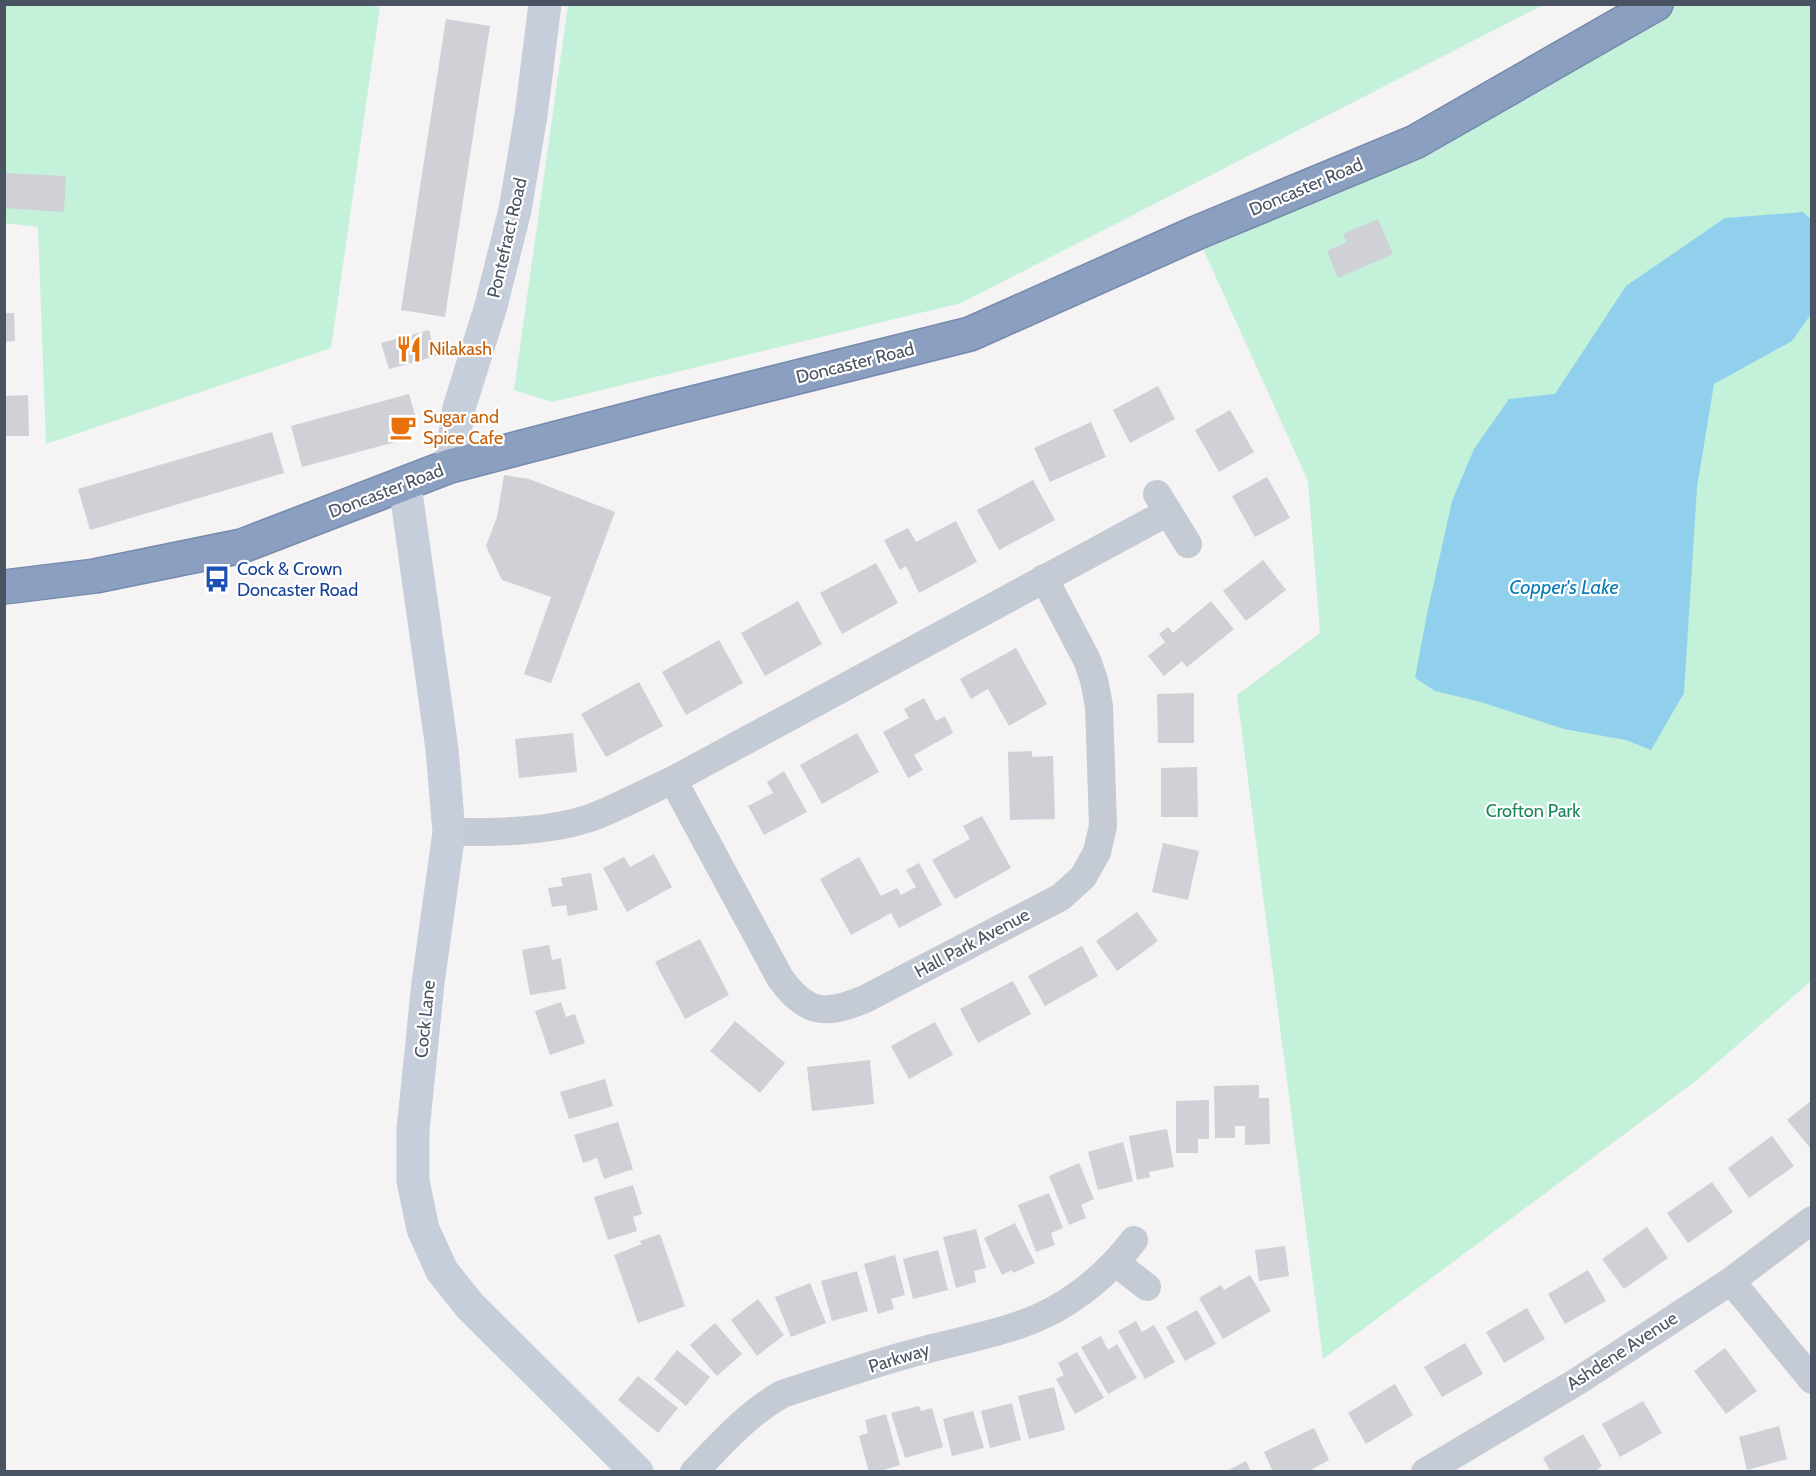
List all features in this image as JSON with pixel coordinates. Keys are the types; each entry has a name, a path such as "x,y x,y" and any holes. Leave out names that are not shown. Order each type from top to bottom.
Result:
{"highway":[{"name":"Doncaster Road","path":"4,587 95,576 242,546 450,466 970,334 1196,233 1415,142 1656,4"}],"main road":[{"name":"Pontefract Road","path":"450,466 459,408 491,306 515,210 531,115 545,4"},
{"name":"Cock Lane","path":"405,485 442,749 449,832 428,983 413,1130 413,1181 423,1229 442,1271 470,1306 637,1472"}],"street":[{"path":"449,832 519,830 590,818 673,780 1044,578 1162,503 1188,544"},
{"name":"Hall Park Avenue","path":"673,780 780,978 800,1002 812,1007 830,1010 846,1007 865,999 1061,897 1083,877 1097,852 1103,826 1099,706 1087,660 1044,578"},
{"name":"Ashdene Avenue","path":"1425,1472 1578,1381 1731,1281 1812,1220"},
{"name":"Parkway","path":"694,1472 743,1421 763,1405 783,1394 911,1353 1018,1326 1049,1313 1076,1296 1116,1263 1134,1240"},
{"path":"1116,1263 1147,1287"},
{"path":"1731,1281 1812,1380"}],"green space":[{"path":"354,4 380,7 331,348 46,444 38,227 5,223 5,5"},
{"path":"568,4 1543,5 961,303 552,402 514,390"},
{"name":"Crofton Park","path":"1656,5 1811,5 1811,981 1697,1080 1323,1359 1237,695 1320,633 1308,481 1196,233"}],"water":[{"name":"Copper's Lake","path":"1803,212 1811,219 1811,314 1792,341 1714,384 1697,487 1684,693 1651,750 1626,740 1564,729 1481,702 1435,691 1415,678 1452,501 1474,449 1509,399 1555,394 1626,286 1725,218"}],"building":[{"path":"446,19 490,26 445,317 401,310"},
{"path":"4,173 66,176 64,212 4,208"},
{"path":"1378,219 1393,254 1338,278 1327,251 1347,242 1343,234"},
{"path":"4,313 14,313 15,341 4,342"},
{"name":"Nilakash","path":"429,330 436,356 389,369 381,343"},
{"path":"1158,386 1175,419 1130,443 1113,410"},
{"path":"409,394 415,415 403,440 302,467 291,426"},
{"path":"28,395 29,436 4,436 4,396"},
{"path":"1230,410 1254,452 1219,472 1195,430"},
{"path":"1091,422 1106,457 1050,482 1034,448"},
{"path":"272,432 284,473 90,530 78,489"},
{"path":"504,475 529,479 615,512 551,683 524,674 551,597 502,580 486,546 497,517"},
{"path":"1267,477 1290,518 1255,537 1232,496"},
{"path":"1033,480 1055,520 999,550 977,510"},
{"path":"956,521 977,562 919,593 906,566 900,570 884,540 908,528 916,542"},
{"path":"1263,560 1286,590 1246,621 1223,591"},
{"path":"876,563 898,603 842,634 820,593"},
{"path":"798,601 822,644 765,676 741,633"},
{"path":"1211,601 1234,629 1187,667 1182,661 1164,676 1148,656 1165,642 1159,634 1168,627 1173,633"},
{"path":"719,640 743,683 686,715 662,672"},
{"path":"1016,648 1047,704 1009,726 988,689 971,699 960,679"},
{"path":"639,682 663,726 606,757 581,714"},
{"path":"1194,693 1194,743 1158,743 1157,694"},
{"path":"924,698 936,721 945,716 953,733 914,755 923,770 908,778 883,732 909,718 904,709"},
{"path":"573,733 577,772 519,778 515,739"},
{"path":"857,733 879,772 822,804 800,765"},
{"path":"1032,751 1032,757 1053,756 1055,819 1010,820 1008,752"},
{"path":"1197,767 1198,817 1161,817 1161,768"},
{"path":"784,771 807,812 764,835 748,806 773,793 767,782"},
{"path":"982,816 1011,868 955,899 932,860 970,839 963,826"},
{"path":"1163,843 1199,851 1188,900 1152,892"},
{"path":"654,854 672,887 627,912 603,868 624,857 630,867"},
{"path":"859,857 881,896 897,888 901,895 916,887 906,870 919,863 942,905 899,928 891,913 851,935 820,879"},
{"path":"591,873 598,910 568,916 566,905 552,907 548,888 563,886 561,878"},
{"path":"1137,912 1158,941 1117,971 1096,941"},
{"path":"700,939 729,995 685,1019 655,962"},
{"path":"549,945 552,960 561,958 566,989 530,995 522,950"},
{"path":"1082,946 1098,976 1045,1006 1028,976"},
{"path":"1013,981 1031,1014 978,1043 960,1009"},
{"path":"561,1002 566,1017 575,1014 585,1043 550,1055 535,1011"},
{"path":"735,1021 785,1063 760,1093 710,1051"},
{"path":"935,1022 953,1055 909,1079 891,1046"},
{"path":"870,1060 874,1104 812,1111 807,1067"},
{"path":"605,1079 613,1106 569,1119 560,1092"},
{"path":"1259,1085 1259,1098 1269,1098 1270,1144 1245,1145 1245,1126 1235,1126 1235,1138 1215,1138 1214,1086"},
{"path":"1209,1100 1209,1139 1198,1139 1198,1153 1176,1153 1176,1101"},
{"path":"1812,1100 1812,1150 1787,1120"},
{"path":"618,1122 633,1169 604,1179 597,1158 583,1163 574,1135"},
{"path":"1167,1129 1174,1167 1149,1172 1150,1177 1137,1180 1129,1136"},
{"path":"1772,1136 1794,1166 1749,1198 1728,1168"},
{"path":"1123,1142 1133,1181 1098,1190 1088,1152"},
{"path":"1079,1163 1094,1199 1081,1205 1086,1218 1069,1225 1049,1176"},
{"path":"1712,1182 1733,1212 1688,1243 1667,1213"},
{"path":"633,1185 642,1214 633,1217 637,1231 608,1240 594,1197"},
{"path":"1049,1193 1063,1228 1051,1233 1055,1245 1036,1252 1018,1205"},
{"path":"1015,1223 1035,1263 1013,1273 1012,1270 1002,1275 984,1238"},
{"path":"1647,1227 1668,1258 1624,1289 1602,1259"},
{"path":"976,1229 986,1268 974,1271 976,1282 956,1288 943,1237"},
{"path":"660,1234 685,1306 638,1323 614,1255 642,1244 640,1241"},
{"path":"1285,1246 1289,1276 1259,1281 1255,1250"},
{"path":"938,1250 948,1290 913,1299 903,1259"},
{"path":"895,1255 905,1295 891,1299 894,1309 878,1314 864,1264"},
{"path":"1588,1270 1606,1301 1565,1324 1548,1294"},
{"path":"857,1271 868,1311 832,1321 821,1281"},
{"path":"1250,1275 1271,1311 1223,1339 1199,1298 1221,1285 1224,1290"},
{"path":"810,1283 826,1323 791,1337 775,1297"},
{"path":"758,1299 784,1335 757,1356 731,1320"},
{"path":"1527,1308 1545,1339 1504,1363 1486,1332"},
{"path":"1197,1310 1216,1344 1185,1361 1166,1327"},
{"path":"1136,1321 1142,1332 1154,1325 1175,1362 1145,1379 1118,1331"},
{"path":"715,1323 742,1354 717,1376 690,1345"},
{"path":"1101,1336 1108,1350 1117,1344 1137,1378 1108,1394 1081,1347"},
{"path":"1465,1343 1483,1374 1442,1397 1424,1367"},
{"path":"1725,1348 1757,1391 1726,1414 1694,1371"},
{"path":"677,1350 710,1377 686,1406 654,1379"},
{"path":"1077,1352 1104,1398 1075,1414 1056,1379 1064,1375 1058,1363"},
{"path":"638,1376 678,1408 658,1433 618,1400"},
{"path":"1395,1384 1413,1415 1366,1444 1348,1413"},
{"path":"1054,1387 1065,1430 1029,1439 1018,1396"},
{"path":"1643,1401 1662,1433 1620,1457 1602,1424"},
{"path":"1012,1403 1021,1440 990,1448 981,1411"},
{"path":"919,1406 921,1411 932,1408 943,1447 905,1458 891,1413"},
{"path":"973,1411 984,1448 952,1456 943,1419"},
{"path":"886,1414 900,1465 869,1472 859,1436 868,1433 865,1420"},
{"path":"1779,1426 1787,1459 1747,1470 1739,1437"},
{"path":"1314,1428 1329,1460 1307,1472 1273,1472 1264,1452"},
{"path":"1583,1434 1602,1466 1594,1472 1551,1472 1543,1458"},
{"path":"1246,1461 1251,1472 1225,1472"}],"place":[{"name":"Nilakash","path":"409,349"},
{"name":"Sugar and Spice Cafe","path":"403,427"},
{"name":"Cock & Crown Doncaster Road","path":"217,579"}]}
